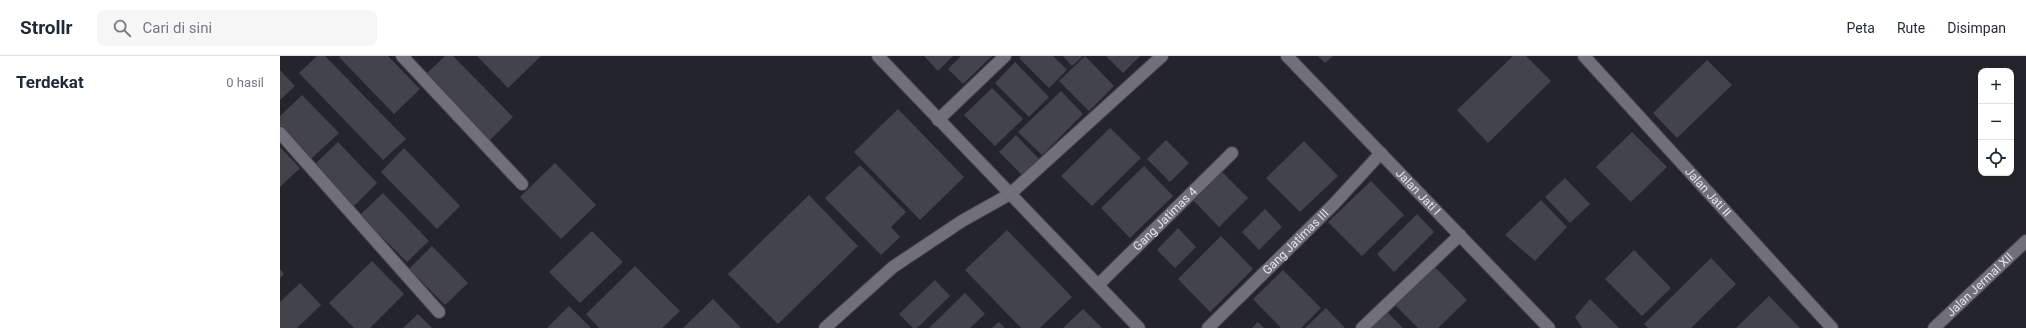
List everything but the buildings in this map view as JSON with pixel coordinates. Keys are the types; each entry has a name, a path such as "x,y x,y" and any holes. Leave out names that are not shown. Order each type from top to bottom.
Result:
{"street":[{"path":"402,56 522,184"},
{"path":"878,56 1139,328"},
{"path":"938,120 1004,56"},
{"path":"825,328 893,266 962,221 1010,194 1162,56"},
{"name":"Jalan Jati I","path":"1287,56 1549,328"},
{"name":"Jalan Jati II","path":"1584,56 1832,328"},
{"path":"280,133 439,312"},
{"name":"Gang Jatimas 4","path":"1098,286 1232,153"},
{"name":"Gang Jatimas III","path":"1208,328 1333,205 1381,153"},
{"path":"1362,328 1460,234"},
{"name":"Jalan Jermal XII","path":"1934,328 2026,241"}]}
